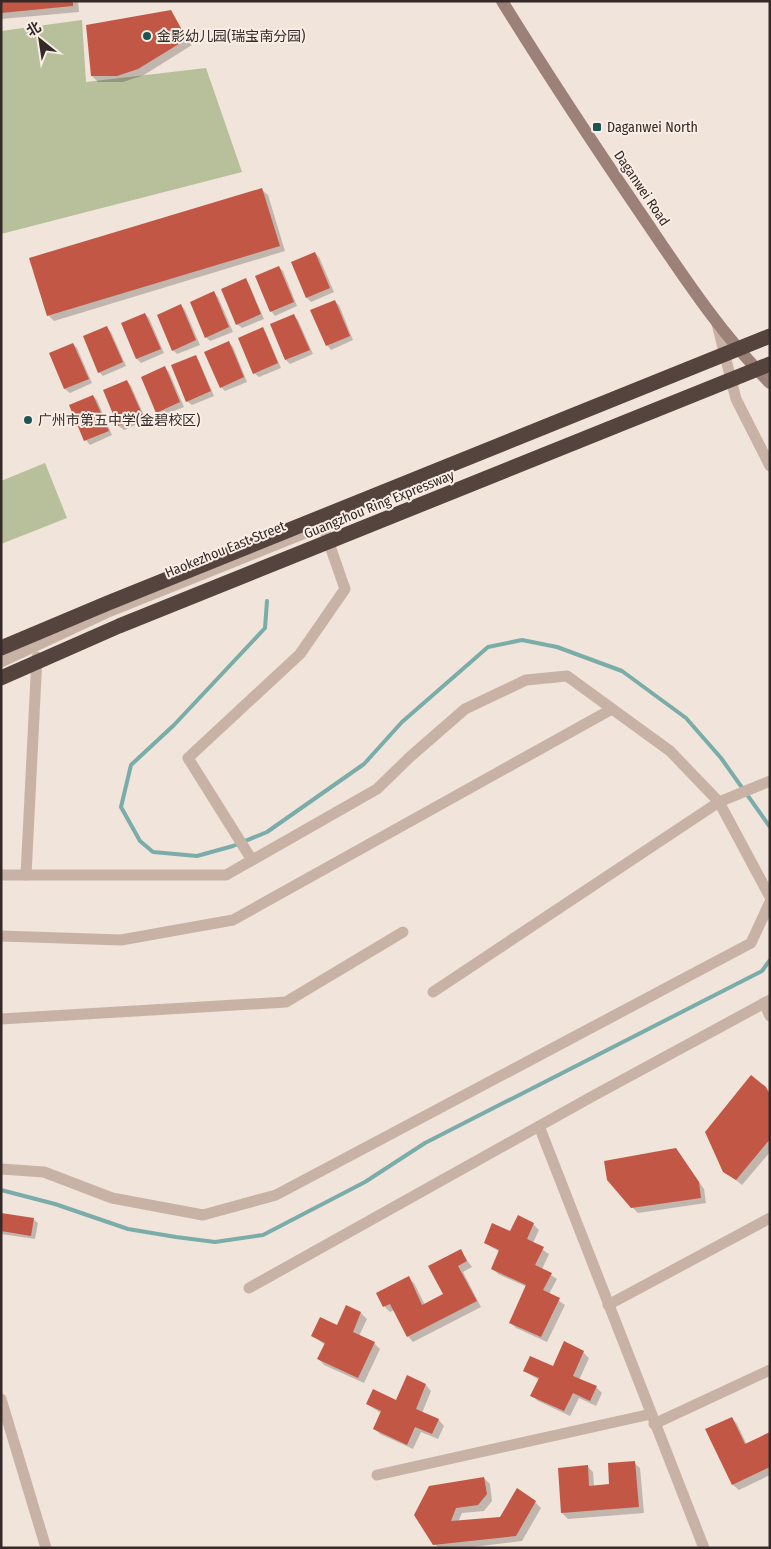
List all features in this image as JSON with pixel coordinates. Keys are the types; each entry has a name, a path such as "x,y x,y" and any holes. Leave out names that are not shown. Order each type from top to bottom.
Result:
{"highway":[{"name":"Guangzhou Ring Expressway","path":"1,648 770,336"},
{"name":"Guangzhou Ring Expressway","path":"1,678 119,626 770,364"}],"street":[{"name":"Daganwei Road","path":"502,1 601,154 716,322 770,383"},
{"path":"716,322 736,399 770,466"},
{"name":"Haokezhou East Street","path":"1,662 106,613 324,526 345,589 300,654 188,758 252,860"},
{"path":"26,875 37,645"},
{"path":"1,875 226,875 377,789 410,756 465,709 526,680 567,676 670,751 722,801 770,898"},
{"path":"1,936 121,940 233,920 612,709"},
{"path":"433,992 722,801 768,781"},
{"path":"1,1168 44,1172 112,1198 203,1215 276,1195 751,943 770,902"},
{"path":"1,1018 286,1002 403,932"},
{"path":"249,1288 538,1126 767,1002 770,1016"},
{"path":"538,1126 704,1548"},
{"path":"608,1305 770,1218"},
{"path":"377,1475 652,1419 770,1370"},
{"path":"1,1399 46,1548"}],"green space":[{"path":"82,20 86,82 206,68 242,172 1,234 1,31"},
{"path":"45,463 67,518 1,544 1,481"}],"building":[{"path":"1,1 73,1 73,6 1,13"},
{"path":"171,10 187,39 138,69 117,76 91,76 86,25"},
{"path":"262,188 280,246 47,316 29,258"},
{"path":"315,252 330,288 306,298 291,262"},
{"path":"279,266 294,302 270,312 255,276"},
{"path":"246,278 261,314 236,325 221,289"},
{"path":"214,291 229,327 205,338 190,302"},
{"path":"335,300 350,336 326,346 310,310"},
{"path":"181,304 196,340 172,351 157,315"},
{"path":"145,313 161,349 136,359 121,323"},
{"path":"294,314 310,350 285,360 270,324"},
{"path":"107,326 123,362 98,373 83,336"},
{"path":"263,327 278,363 253,374 238,338"},
{"path":"229,341 244,377 220,388 204,352"},
{"path":"73,343 89,379 64,389 49,353"},
{"path":"196,355 211,391 186,402 171,365"},
{"path":"165,366 180,402 156,413 141,377"},
{"path":"127,380 143,416 118,426 103,390"},
{"path":"93,395 109,431 84,441 69,405"},
{"path":"751,1075 766,1087 770,1095 770,1139 736,1180 723,1172 705,1132"},
{"path":"676,1148 699,1182 701,1198 631,1208 607,1180 604,1161"},
{"path":"1,1213 34,1218 31,1236 1,1231"},
{"path":"518,1215 534,1223 527,1239 544,1247 535,1265 552,1273 543,1290 560,1298 541,1337 509,1323 526,1285 491,1269 499,1250 484,1243 492,1223 510,1231"},
{"path":"461,1249 467,1261 458,1266 477,1301 407,1337 390,1304 383,1307 376,1293 409,1276 422,1305 443,1294 428,1266"},
{"path":"346,1305 361,1312 353,1332 375,1342 358,1378 317,1359 325,1343 311,1336 320,1317 337,1325"},
{"path":"564,1341 584,1351 573,1376 597,1386 590,1401 573,1393 564,1411 530,1396 539,1378 523,1371 530,1356 553,1366"},
{"path":"407,1375 426,1384 416,1409 439,1419 432,1434 415,1427 407,1445 373,1429 381,1411 366,1404 373,1389 396,1400"},
{"path":"732,1417 745,1444 770,1432 770,1467 732,1485 705,1429"},
{"path":"635,1461 639,1507 561,1513 558,1468 588,1465 589,1486 609,1484 608,1463"},
{"path":"484,1477 487,1494 478,1505 456,1508 451,1521 500,1517 517,1488 536,1501 516,1536 433,1545 414,1515 429,1486"}],"waterway":[{"path":"267,601 265,628 174,725 131,765 121,807 140,841 153,852 197,856 233,846 267,832 364,764 402,722 488,647 522,640 557,647 622,671 686,718 721,758 770,827"},
{"path":"1,1190 55,1204 128,1229 215,1242 263,1235 365,1182 425,1143 762,971 770,960"}],"place":[{"name":"金影幼儿园(瑞宝南分园)","path":"147,36"},
{"name":"Daganwei North","path":"597,127"},
{"name":"广州市第五中学(金碧校区)","path":"28,420"}]}
